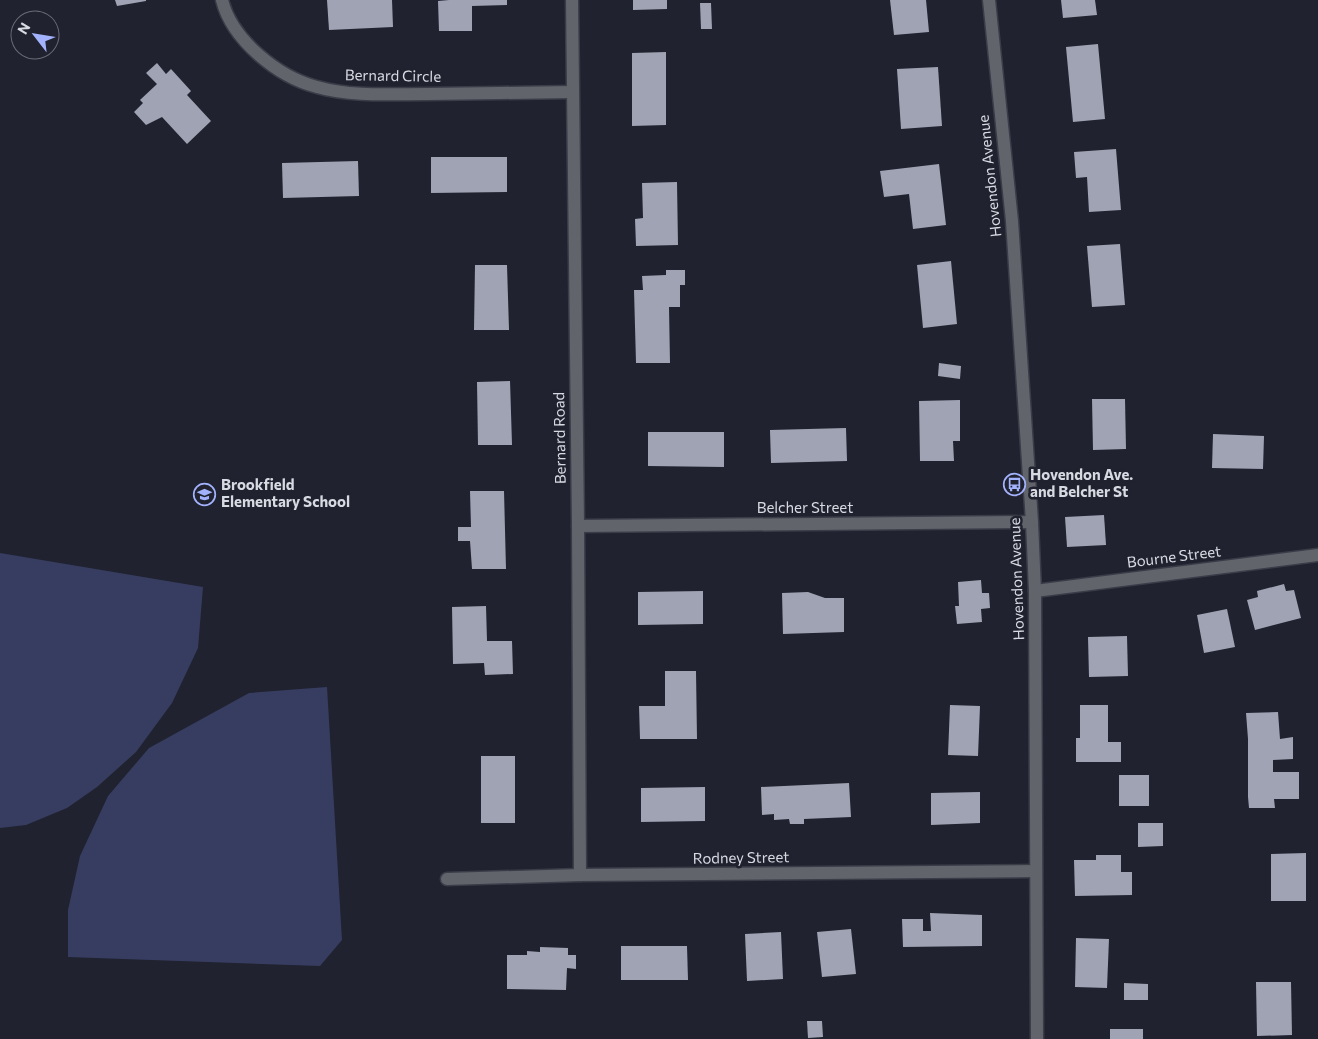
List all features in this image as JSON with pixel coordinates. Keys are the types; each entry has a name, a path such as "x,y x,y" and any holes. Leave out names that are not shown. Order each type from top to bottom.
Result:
{"street":[{"name":"Bernard Circle","path":"222,0 239,34 260,55 285,74 316,87 348,93 572,92"},
{"name":"Bernard Road","path":"572,0 580,876"},
{"name":"Hovendon Avenue","path":"989,0 1012,222 1032,522 1035,591 1037,1039"},
{"name":"Belcher Street","path":"578,526 1032,522"},
{"name":"Bourne Street","path":"1035,591 1318,555"},
{"name":"Rodney Street","path":"447,879 1036,871"}],"shaded area":[{"path":"0,553 203,587 198,648 172,703 136,752 97,787 67,808 26,825 0,828"},
{"path":"327,687 342,940 320,966 68,957 68,910 80,856 108,796 149,748 249,693"}],"building":[{"path":"115,0 146,0 146,1 117,6"},
{"path":"327,0 392,0 393,27 329,30"},
{"path":"507,0 507,5 472,6 472,31 439,31 438,1"},
{"path":"633,0 667,0 667,9 633,10"},
{"path":"890,0 926,0 929,32 894,35"},
{"path":"1061,0 1095,0 1097,15 1063,18"},
{"path":"700,3 711,3 712,29 701,29"},
{"path":"1098,44 1105,119 1073,122 1066,47"},
{"path":"666,52 666,125 632,126 632,53"},
{"path":"157,63 166,74 171,69 191,91 187,95 211,121 187,144 162,117 146,125 134,112 143,103 140,100 157,84 146,73"},
{"path":"938,67 942,126 901,129 897,69"},
{"path":"1116,149 1121,210 1089,212 1087,177 1076,178 1074,152"},
{"path":"431,157 507,157 507,192 431,193"},
{"path":"358,161 359,196 283,198 282,163"},
{"path":"939,164 946,225 913,229 909,194 884,197 880,171"},
{"path":"677,182 678,245 636,246 635,219 643,218 642,183"},
{"path":"1120,244 1125,305 1092,307 1087,246"},
{"path":"951,261 957,324 923,328 917,265"},
{"path":"475,265 507,265 509,330 474,330"},
{"path":"666,270 685,270 685,285 680,285 680,307 669,307 670,363 636,363 634,290 643,290 642,276 666,275"},
{"path":"939,363 961,366 960,379 938,376"},
{"path":"510,381 512,445 478,445 477,382"},
{"path":"1092,399 1125,399 1126,449 1093,450"},
{"path":"960,400 960,441 953,441 954,461 920,461 919,401"},
{"path":"846,428 847,461 771,463 770,430"},
{"path":"648,432 724,432 724,467 648,466"},
{"path":"1213,434 1264,436 1263,469 1212,468"},
{"path":"470,491 504,491 506,569 472,569 470,541 458,541 458,527 471,527"},
{"path":"1104,515 1106,545 1067,547 1065,517"},
{"path":"981,580 982,593 989,593 990,608 981,609 982,622 957,624 955,606 959,606 958,582"},
{"path":"1284,584 1286,591 1294,590 1301,618 1255,630 1247,600 1258,597 1257,591"},
{"path":"703,591 703,624 638,625 638,592"},
{"path":"808,592 825,598 844,598 844,632 783,634 782,593"},
{"path":"486,606 487,641 512,641 513,674 485,675 484,663 453,664 452,607"},
{"path":"1227,609 1235,647 1204,653 1197,615"},
{"path":"1127,636 1128,676 1089,677 1088,637"},
{"path":"665,671 696,671 697,739 640,739 639,706 665,706"},
{"path":"950,705 980,706 978,756 948,755"},
{"path":"1080,705 1108,705 1108,742 1121,742 1121,762 1076,762 1076,738 1080,738"},
{"path":"1278,712 1280,739 1293,737 1293,759 1273,760 1273,772 1299,772 1299,799 1274,799 1275,808 1249,808 1246,713"},
{"path":"481,756 515,756 515,823 481,823"},
{"path":"1119,775 1149,775 1149,806 1119,806"},
{"path":"849,783 851,817 804,819 804,824 790,824 789,819 774,820 774,814 762,815 761,787"},
{"path":"705,787 705,821 641,822 641,788"},
{"path":"980,792 980,823 931,825 931,793"},
{"path":"1138,823 1163,823 1163,846 1138,847"},
{"path":"1306,853 1306,901 1271,901 1271,854"},
{"path":"1096,855 1121,855 1121,872 1132,872 1132,895 1075,896 1074,860 1096,860"},
{"path":"930,913 982,915 982,946 903,947 902,919 923,919 923,931 931,931"},
{"path":"851,929 856,974 822,977 817,932"},
{"path":"781,932 783,979 747,981 745,934"},
{"path":"1076,938 1109,939 1107,988 1075,987"},
{"path":"621,946 687,946 688,980 621,980"},
{"path":"540,947 568,948 568,955 576,955 576,969 567,968 566,990 507,989 507,955 527,955 527,951 540,952"},
{"path":"1256,982 1291,982 1292,1035 1257,1036"},
{"path":"1124,983 1148,984 1148,1000 1124,1000"},
{"path":"807,1021 822,1021 823,1037 808,1038"},
{"path":"1110,1029 1143,1029 1143,1039 1110,1039"}],"place":[{"name":"Hovendon Ave. and Belcher St","path":"1014,484"},
{"name":"Brookfield Elementary School","path":"205,494"}]}
